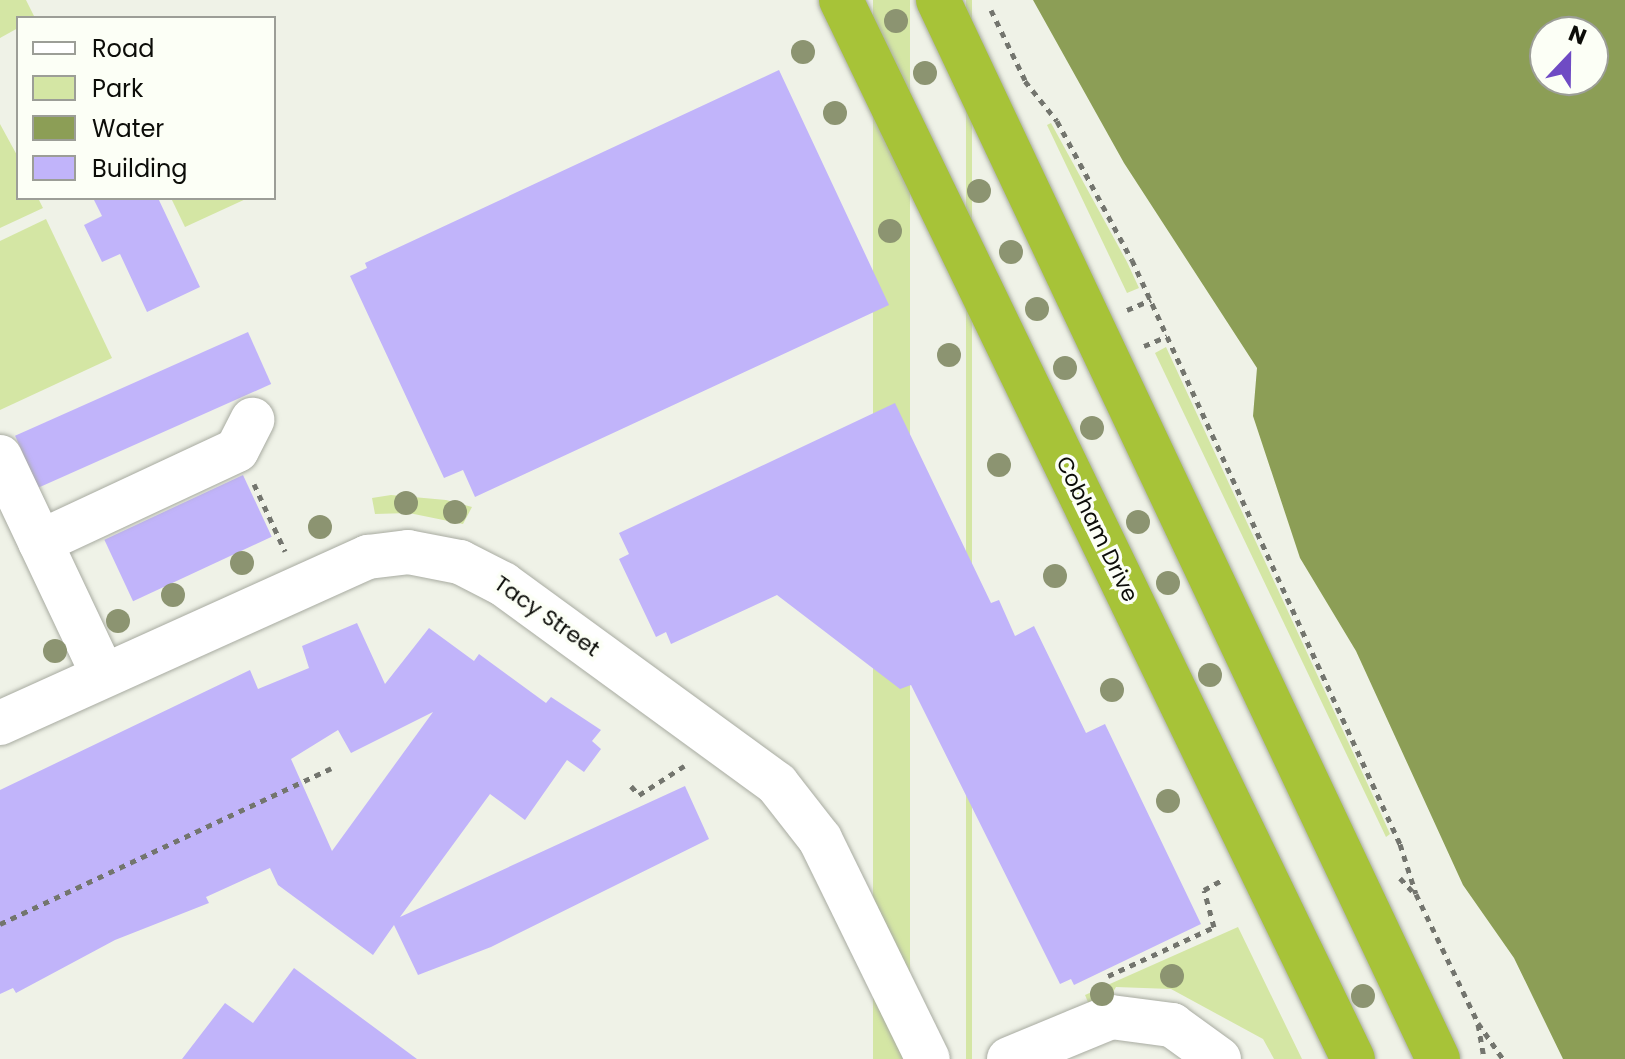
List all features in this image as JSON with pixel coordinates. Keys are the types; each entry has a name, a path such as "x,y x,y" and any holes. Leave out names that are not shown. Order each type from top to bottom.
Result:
{"highway":[{"name":"Cobham Drive","path":"841,0 1353,1059"},
{"path":"938,0 1438,1059"}],"street":[{"path":"40,542 244,435"},
{"path":"0,457 103,675"},
{"name":"Tacy Street","path":"0,723 384,552 436,556 479,570 752,762 801,810 928,1059"},
{"path":"1009,1059 1111,1017 1172,1025 1219,1059"}],"path":[{"path":"986,0 1025,81 1057,121 1151,300 1400,844 1416,894 1478,1023 1503,1059"},
{"path":"1127,310 1151,300"},
{"path":"1144,346 1167,336"},
{"path":"244,435 287,556"},
{"path":"631,786 639,795 676,776 688,761"},
{"path":"0,924 331,768"},
{"path":"1093,983 1214,927 1204,890 1226,879"},
{"path":"1478,1023 1484,1059"}],"green space":[{"path":"0,0 26,0 34,16 16,16 16,29 0,38"},
{"path":"873,0 910,0 910,1059 873,1059"},
{"path":"966,0 972,0 972,1059 966,1059"},
{"path":"1051,123 1139,288 1127,293 1047,125"},
{"path":"0,124 16,153 16,200 39,200 43,208 0,228"},
{"path":"172,200 244,200 185,227"},
{"path":"46,219 112,358 0,410 0,241"},
{"path":"1166,347 1374,798 1390,834 1386,837 1155,353"},
{"path":"391,495 446,500 472,507 463,524 409,513 375,514 372,498"},
{"path":"1238,927 1302,1059 1274,1059 1263,1039 1171,989 1116,987 1100,1014 1093,1014 1085,995"}],"water":[{"path":"1033,0 1625,0 1625,1059 1563,1059 1514,958 1463,885 1356,651 1300,558 1253,416 1257,368 1124,163"}],"building":[{"path":"779,70 889,305 475,497 463,470 444,478 350,276 367,268 365,263"},
{"path":"94,200 159,200 200,287 147,312 120,254 102,262 84,225 102,216"},
{"path":"248,332 271,384 38,488 15,436"},
{"path":"895,403 991,603 999,600 1015,636 1034,626 1086,733 1105,724 1201,924 1074,985 1071,979 1060,984 911,685 900,689 777,595 671,644 666,632 656,637 619,559 629,554 619,533"},
{"path":"243,475 272,537 133,601 104,540"},
{"path":"357,623 385,684 429,628 474,661 479,654 546,703 551,697 601,730 592,741 601,749 584,772 567,760 525,820 490,794 400,917 685,786 709,839 491,947 418,975 394,925 373,955 278,885 270,868 206,897 209,903 115,940 16,993 13,988 0,994 0,790 250,670 258,689 309,668 302,646","holes":["433,712 332,851 291,759 338,730 351,753"]},
{"path":"294,968 417,1059 182,1059 225,1003 253,1023"}]}
